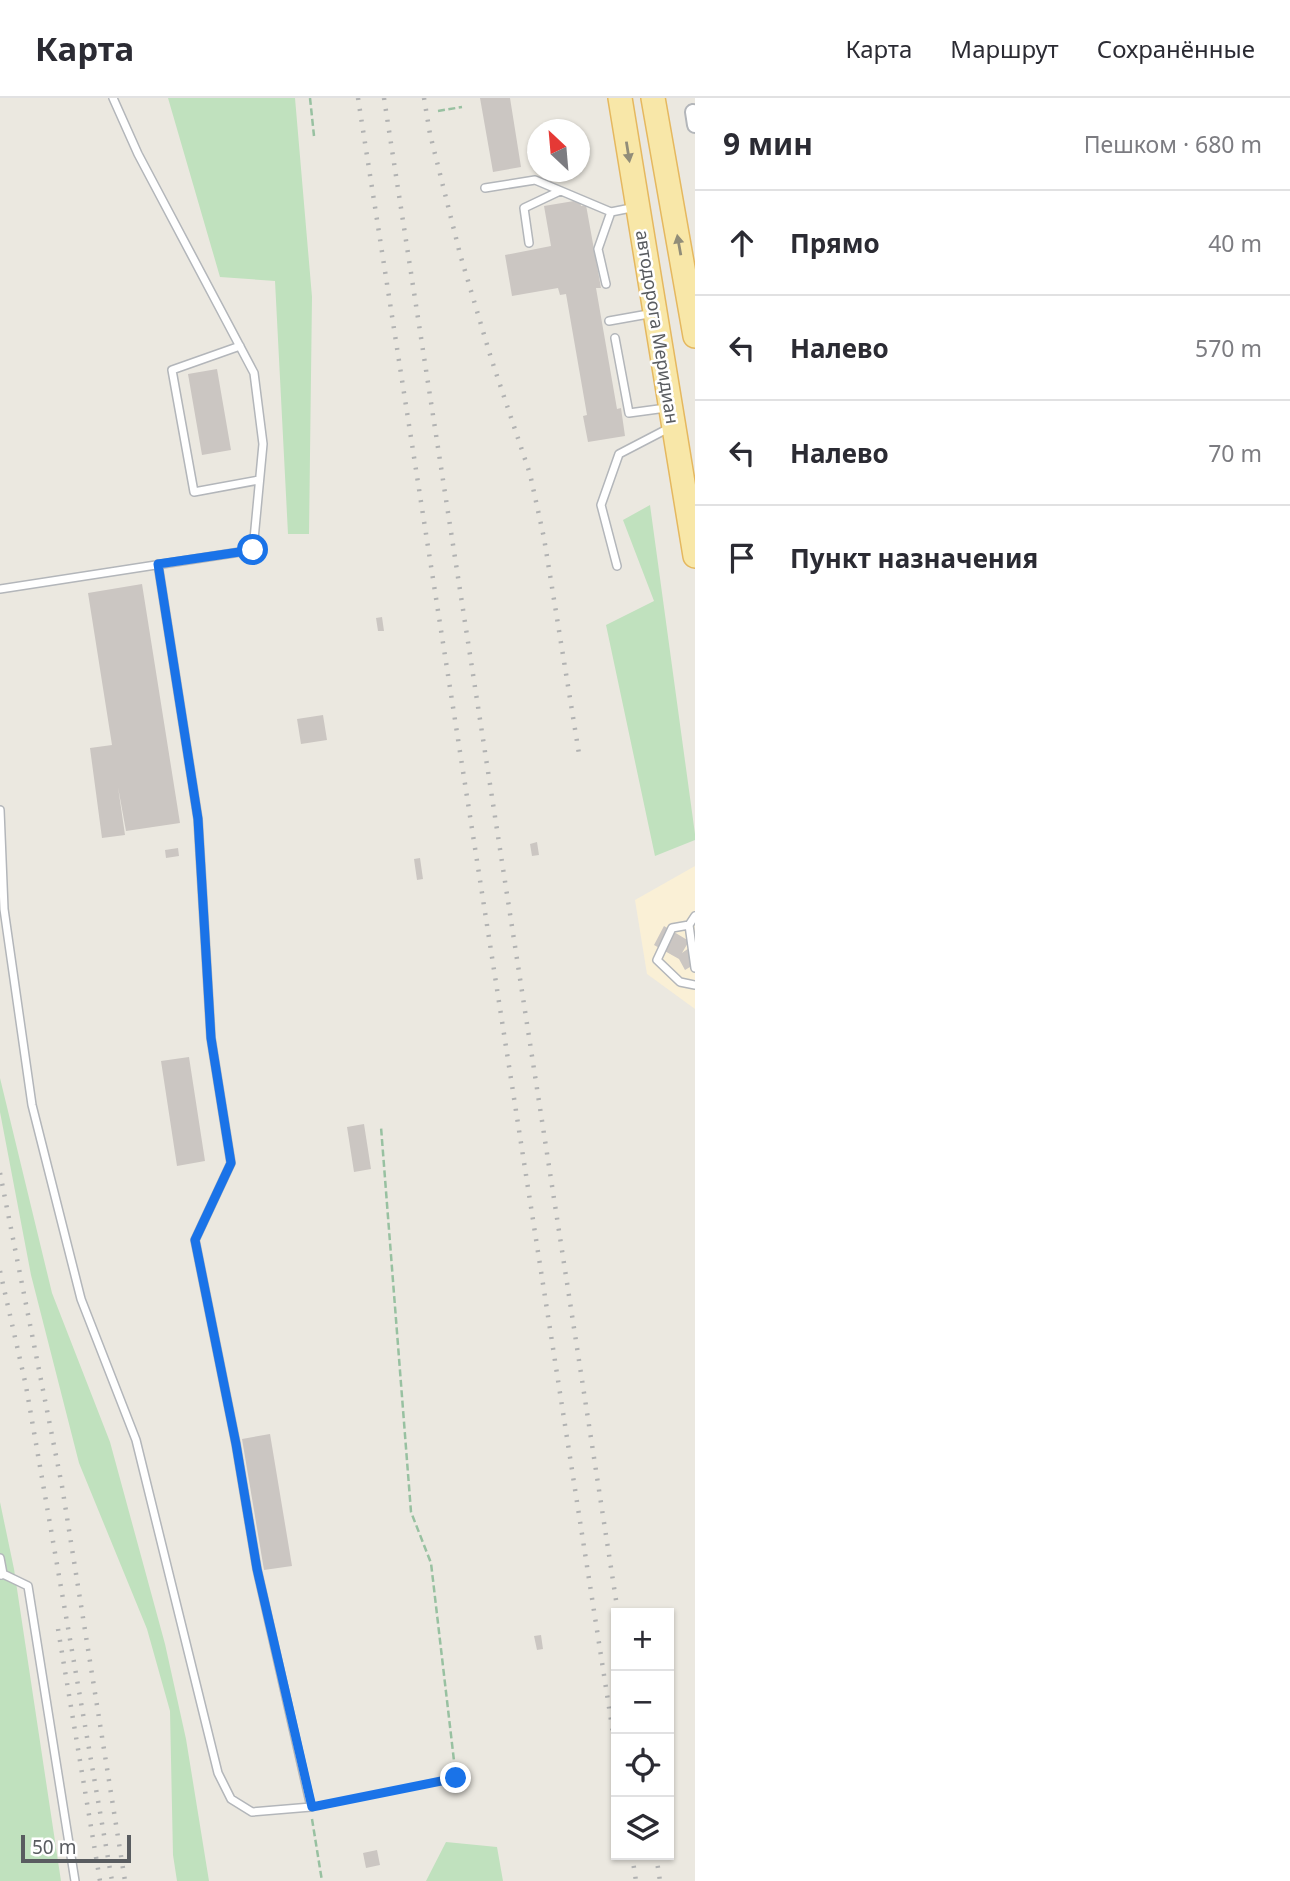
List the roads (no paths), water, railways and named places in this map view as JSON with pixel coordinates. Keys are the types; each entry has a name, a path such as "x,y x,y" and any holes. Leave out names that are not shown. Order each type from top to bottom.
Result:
{"main road":[{"name":"автодорога Меридиан","path":"620,98 695,556"},
{"name":"автодорога Меридиан","path":"653,98 695,336"}],"lane":[{"path":"0,589 253,550 263,444 254,373 138,154 113,98"},
{"path":"485,188 535,180 611,212 637,207"},
{"path":"529,243 524,208 560,191"},
{"path":"606,284 598,249 611,212"},
{"path":"609,321 654,313"},
{"path":"615,338 628,413 671,417"},
{"path":"240,346 172,370 194,492 259,480"},
{"path":"617,566 600,505 618,454 671,417"},
{"path":"0,810 4,909 32,1105 81,1299 136,1440 218,1773 231,1799 252,1812 312,1807 257,1569 236,1444 195,1240 231,1163 211,1038 198,819 158,564"},
{"path":"695,916 689,925 695,968"},
{"path":"689,925 672,928 657,960 680,982 695,985"},
{"path":"0,1558 2,1575 28,1586 75,1881"}],"railway":[{"path":"358,98 613,1734"},
{"path":"384,98 617,1608"},
{"path":"424,98 430,134 460,254 530,474 544,538 580,760"},
{"path":"0,1173 62,1486 125,1881"},
{"path":"0,1271 26,1386 112,1881"},
{"path":"58,1629 100,1881"},
{"path":"633,1860 636,1881"},
{"path":"657,1860 660,1881"}]}
